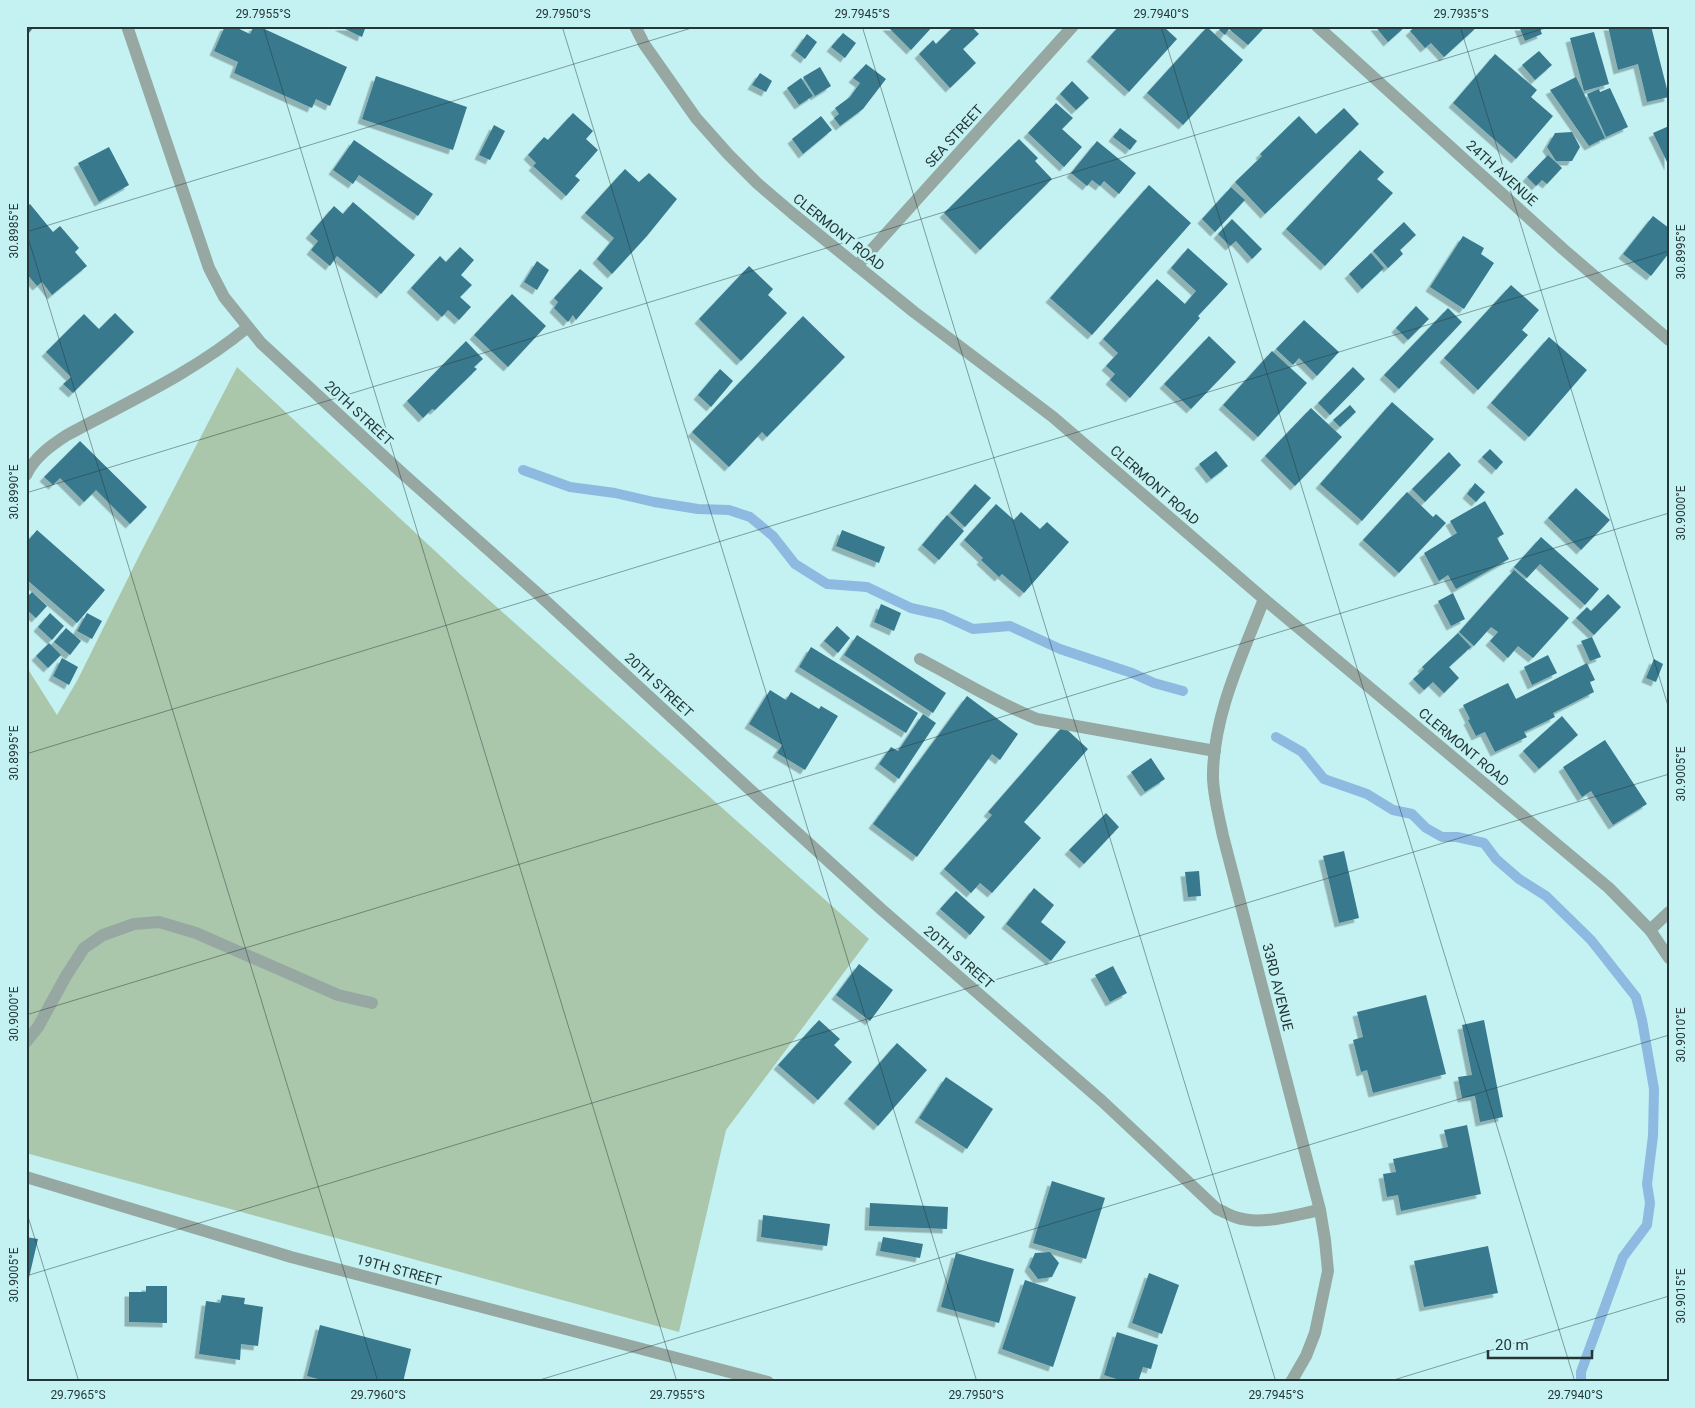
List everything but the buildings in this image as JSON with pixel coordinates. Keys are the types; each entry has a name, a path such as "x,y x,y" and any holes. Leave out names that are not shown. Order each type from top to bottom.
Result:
{"street":[{"name":"20TH STREET","path":"127,26 209,268 224,297 261,342 395,467 537,593 881,909 1102,1101 1217,1209 1235,1217 1254,1220 1320,1210"},
{"name":"CLERMONT ROAD","path":"635,26 644,44 696,118 728,154 785,207 971,356 1053,417 1264,599 1608,888 1650,930 1669,958"},
{"name":"SEA STREET","path":"857,266 1073,26"},
{"name":"24TH AVENUE","path":"1317,26 1564,249 1669,340"},
{"path":"26,475 31,465 48,448 66,435 187,370 228,344 248,327"},
{"name":"33RD AVENUE","path":"1264,599 1218,723 1213,780 1216,805 1320,1210 1325,1240 1328,1271 1315,1333 1306,1356 1291,1382"},
{"path":"920,659 1010,708 1037,719 1215,751"},
{"path":"1650,930 1669,912"},
{"path":"26,1042 38,1027 84,948 103,936 134,924 159,922 196,933 338,995 372,1003"},
{"name":"19TH STREET","path":"26,1177 292,1257 768,1382"}],"green space":[{"path":"237,367 462,576 869,939 726,1130 679,1332 26,1153 26,666 57,715 78,679 142,550"}],"waterway":[{"path":"523,470 570,487 615,493 698,509 729,510 750,517 773,536 795,564 827,584 867,587 911,608 942,615 973,629 1010,626 1060,649 1132,673 1154,683 1183,691"},
{"path":"1276,737 1302,752 1324,779 1367,794 1393,810 1412,814 1426,828 1442,837 1457,837 1484,843 1496,859 1519,879 1546,896 1591,940 1636,997 1654,1089 1653,1136 1647,1184 1650,1203 1647,1225 1623,1257 1581,1372 1581,1382"}]}
